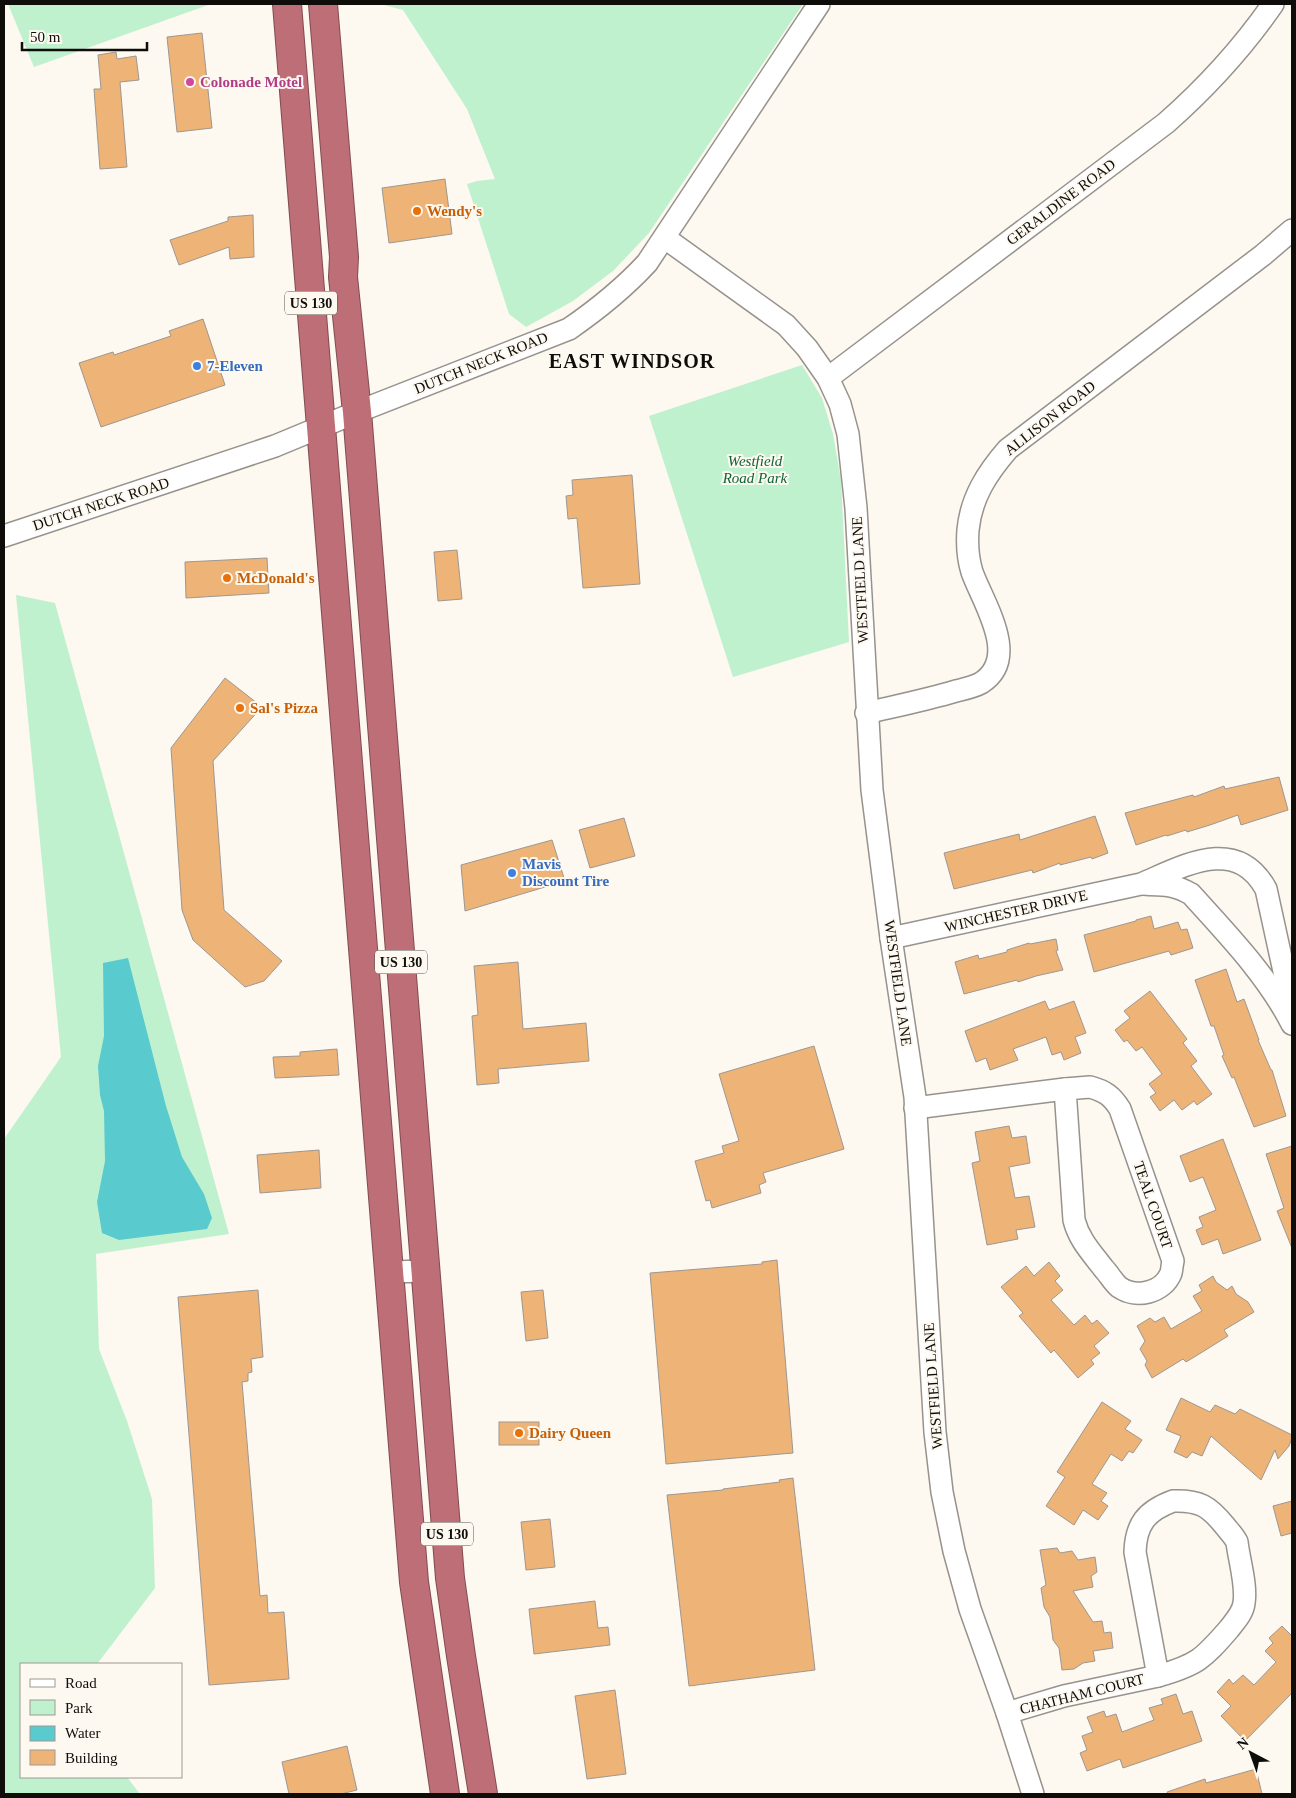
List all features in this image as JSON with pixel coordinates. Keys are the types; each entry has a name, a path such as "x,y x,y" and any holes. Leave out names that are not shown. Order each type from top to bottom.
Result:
{"highway":[{"name":"US 130","path":"287,4 414,1582 445,1794"},
{"name":"US 130","path":"324,4 344,257 343,276 357,412 450,1578 460,1656 483,1794"}],"street":[{"name":"DUTCH NECK ROAD","path":"4,536 275,446 569,329 628,284 647,263 819,4"},
{"name":"GERALDINE ROAD","path":"828,378 1166,123 1198,94 1233,56 1272,4"},
{"name":"ALLISON ROAD","path":"866,713 975,686 987,678 997,663 1000,645 997,632 972,570 968,530 972,509 980,487 991,469 1008,450 1263,255 1292,230"},
{"name":"WESTFIELD LANE","path":"665,238 786,325 808,348 821,365 840,404 850,446 856,508 866,713 872,790 916,1108 935,1432 942,1492 954,1551 970,1609 1007,1713 1032,1794"},
{"name":"WINCHESTER DRIVE","path":"1141,884 1168,871 1213,859 1236,860 1248,866 1259,876 1266,889 1292,1008"},
{"name":"WINCHESTER DRIVE","path":"891,938 1141,884 1165,884 1179,887 1191,894 1263,977 1283,1005 1292,1024"},
{"name":"TEAL COURT","path":"916,1108 1065,1090 1090,1087 1103,1090 1114,1098 1120,1109 1173,1261 1170,1273 1164,1284 1154,1291 1141,1294 1129,1292 1118,1286 1082,1242 1077,1231 1074,1220 1065,1090"},
{"path":"389,1272 426,1271"},
{"name":"CHATHAM COURT","path":"1007,1713 1064,1696 1158,1676 1184,1669 1200,1660 1210,1651 1240,1616 1244,1604 1244,1594 1234,1537 1213,1512 1201,1504 1187,1501 1173,1501 1159,1506 1147,1516 1140,1526 1136,1538 1135,1552 1158,1676"}],"green space":[{"path":"8,4 211,4 34,67"},
{"path":"380,4 803,4 649,233 613,271 573,301 526,327 509,314 467,184 495,179 467,109 403,10"},
{"name":"Westfield Road Park","path":"802,365 822,398 833,434 841,480 849,642 733,677 649,416"},
{"path":"16,595 55,603 229,1234 96,1254 99,1349 127,1421 152,1499 155,1588 98,1663 20,1663 20,1778 128,1778 140,1794 4,1794 4,1139 61,1057"}],"water":[{"path":"128,958 166,1106 182,1157 204,1194 212,1218 207,1229 119,1240 102,1233 97,1202 105,1161 104,1111 100,1095 98,1066 104,1036 103,963"}],"building":[{"name":"Colonade Motel","path":"202,33 212,128 177,132 167,37"},
{"path":"116,52 117,59 136,56 139,80 120,82 127,167 100,169 94,89 101,89 98,55"},
{"name":"Wendy's","path":"445,179 452,234 389,243 382,188"},
{"path":"253,215 254,257 230,259 229,247 179,265 170,240 228,221 228,217"},
{"path":"203,319 225,385 101,427 79,363 113,352 114,355 171,336 169,331"},
{"path":"632,475 640,584 583,588 577,518 568,519 566,496 573,495 572,480"},
{"path":"457,550 462,599 438,601 434,552"},
{"name":"McDonald's","path":"267,558 269,593 186,598 185,562"},
{"path":"225,678 262,707 213,761 224,910 282,961 264,981 245,987 193,940 182,910 171,748"},
{"path":"1279,777 1288,810 1241,825 1238,815 1187,832 1186,830 1166,835 1136,845 1125,813 1193,795 1194,797 1224,786 1225,789"},
{"path":"1095,816 1108,853 1092,859 1091,857 1060,865 1060,863 1033,873 1032,870 954,889 944,853 1019,834 1020,840"},
{"path":"624,818 635,856 590,868 579,830"},
{"name":"Mavis Discount Tire","path":"552,840 565,881 465,911 461,865"},
{"path":"1151,916 1154,929 1178,922 1181,930 1187,929 1193,948 1171,955 1169,951 1094,972 1084,935"},
{"path":"1056,939 1058,950 1056,951 1063,970 964,994 955,962 978,955 979,959 1007,952 1007,950 1029,943"},
{"path":"518,962 523,1029 586,1023 589,1061 498,1069 499,1083 477,1085 472,1016 478,1015 474,966"},
{"path":"1226,969 1237,1002 1244,999 1258,1040 1272,1070 1286,1116 1254,1127 1234,1077 1232,1078 1222,1056 1224,1055 1214,1026 1211,1026 1195,980"},
{"path":"1150,991 1187,1039 1183,1043 1197,1061 1191,1066 1212,1094 1197,1105 1194,1101 1182,1110 1174,1100 1160,1111 1150,1097 1156,1093 1149,1084 1162,1074 1142,1047 1136,1051 1127,1040 1124,1042 1115,1030 1130,1018 1124,1011"},
{"path":"1045,1001 1049,1010 1074,1001 1086,1033 1075,1037 1081,1053 1064,1060 1061,1052 1052,1055 1046,1037 1013,1049 1018,1060 990,1070 986,1058 976,1062 965,1031"},
{"path":"814,1046 844,1149 763,1173 766,1182 759,1185 761,1193 712,1208 710,1200 706,1201 695,1161 724,1153 722,1146 739,1141 719,1074"},
{"path":"337,1049 339,1075 275,1078 273,1057 300,1056 300,1052"},
{"path":"1009,1126 1012,1138 1026,1136 1030,1163 1009,1167 1015,1198 1029,1196 1035,1227 1016,1230 1018,1239 987,1245 972,1163 980,1161 975,1132"},
{"path":"1223,1139 1261,1240 1223,1254 1218,1239 1202,1245 1196,1230 1203,1227 1199,1217 1216,1210 1203,1177 1190,1182 1180,1156"},
{"path":"1292,1146 1292,1248 1277,1211 1284,1208 1266,1154"},
{"path":"319,1150 321,1188 260,1193 257,1155"},
{"path":"777,1260 793,1453 666,1464 650,1273 762,1264 762,1262"},
{"path":"1049,1262 1060,1276 1055,1281 1063,1290 1051,1300 1074,1325 1085,1315 1092,1324 1097,1320 1109,1333 1094,1346 1100,1353 1091,1360 1094,1364 1078,1378 1054,1350 1051,1353 1019,1316 1023,1313 1001,1287 1026,1266 1034,1276"},
{"path":"1213,1276 1216,1282 1227,1290 1232,1286 1236,1294 1248,1302 1254,1312 1224,1330 1228,1336 1186,1362 1183,1359 1152,1378 1145,1365 1147,1361 1140,1349 1145,1341 1137,1326 1150,1318 1155,1322 1164,1317 1171,1329 1202,1311 1193,1296 1202,1291 1199,1285"},
{"path":"258,1290 263,1357 251,1359 252,1372 248,1373 248,1381 242,1382 260,1596 267,1595 268,1613 284,1612 289,1679 209,1685 178,1297"},
{"path":"543,1290 548,1338 526,1341 521,1292"},
{"path":"1181,1398 1210,1412 1215,1405 1235,1414 1240,1409 1292,1435 1289,1446 1278,1459 1275,1450 1261,1480 1211,1436 1202,1456 1192,1452 1187,1458 1174,1452 1181,1436 1166,1430"},
{"path":"1102,1402 1131,1421 1125,1429 1142,1440 1133,1453 1129,1451 1122,1461 1111,1454 1092,1484 1107,1493 1101,1501 1108,1506 1098,1520 1083,1510 1074,1525 1046,1506 1065,1477 1057,1472"},
{"name":"Dairy Queen","path":"499,1422 539,1422 539,1445 499,1445"},
{"path":"793,1478 815,1670 689,1686 667,1495 723,1490 780,1482 779,1480"},
{"path":"1292,1501 1292,1533 1281,1536 1273,1506"},
{"path":"550,1519 555,1567 526,1570 521,1522"},
{"path":"1057,1548 1060,1553 1072,1551 1078,1560 1095,1557 1097,1572 1091,1576 1093,1587 1073,1591 1093,1622 1102,1621 1104,1633 1111,1632 1113,1648 1093,1651 1095,1661 1083,1663 1074,1669 1062,1670 1059,1648 1053,1640 1050,1617 1044,1607 1041,1588 1046,1585 1040,1550"},
{"path":"595,1601 598,1628 608,1627 610,1645 534,1654 529,1609"},
{"path":"1282,1626 1292,1636 1292,1693 1245,1741 1221,1716 1231,1706 1217,1692 1229,1679 1233,1684 1243,1675 1254,1685 1276,1662 1265,1651 1273,1643 1269,1638"},
{"path":"615,1690 626,1774 587,1779 575,1696"},
{"path":"1176,1694 1183,1714 1192,1711 1202,1741 1123,1768 1120,1759 1087,1771 1080,1753 1087,1750 1082,1736 1093,1732 1087,1717 1104,1711 1106,1717 1116,1714 1122,1732 1154,1720 1149,1708 1163,1704 1161,1699"},
{"path":"347,1746 357,1790 341,1794 289,1794 282,1762"},
{"path":"1256,1769 1262,1794 1168,1794 1167,1792 1205,1779 1206,1783"}],"place":[{"name":"Colonade Motel","path":"190,82"},
{"name":"Wendy's","path":"417,211"},
{"name":"7-Eleven","path":"197,366"},
{"name":"McDonald's","path":"227,578"},
{"name":"Sal's Pizza","path":"240,708"},
{"name":"Mavis Discount Tire","path":"512,873"},
{"name":"Dairy Queen","path":"519,1433"}],"district":[{"name":"EAST WINDSOR","path":"632,361"}]}
